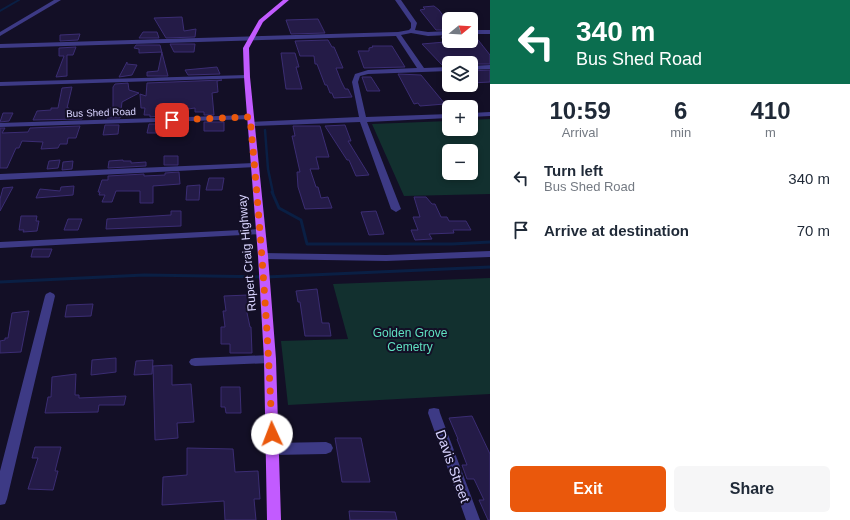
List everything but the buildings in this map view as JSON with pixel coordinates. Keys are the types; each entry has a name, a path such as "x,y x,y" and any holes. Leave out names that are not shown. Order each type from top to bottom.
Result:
{"main road":[{"name":"Rupert Craig Highway","path":"274,520 270,359 263,256 247,77 246,48 261,21 286,0"}],"street":[{"path":"398,0 414,23 414,28 411,31"},
{"path":"48,1 57,1"},
{"path":"0,34 57,1"},
{"path":"0,46 398,34 411,31 428,34 442,33"},
{"path":"478,32 490,32"},
{"path":"398,34 421,69"},
{"path":"478,68 490,67"},
{"path":"396,209 363,121 355,82 357,75 368,72 442,69"},
{"path":"0,84 247,77"},
{"path":"478,115 490,114"},
{"name":"Bus Shed Road","path":"0,125 251,120 363,121 442,116"},
{"path":"0,177 254,165"},
{"path":"0,245 260,232"},
{"path":"263,256 386,258 490,254"},
{"path":"0,499 50,296"},
{"path":"195,362 270,359"},
{"name":"Davis Street","path":"434,413 473,520"},
{"path":"272,449 326,448"}],"green space":[{"path":"490,119 490,194 404,196 372,124 442,121 442,136 478,136 478,120"},
{"name":"Golden Grove Cemetry","path":"490,278 490,394 288,405 281,341 348,339 333,284"}],"waterway":[{"path":"0,11 19,0"},
{"path":"265,130 268,169 273,193"},
{"path":"272,192 279,208 301,220 307,244 452,244 490,242"},
{"path":"0,282 144,275 266,277 490,267"}],"route":[{"path":"172,120 250,117 263,256 270,359 272,434"}]}
